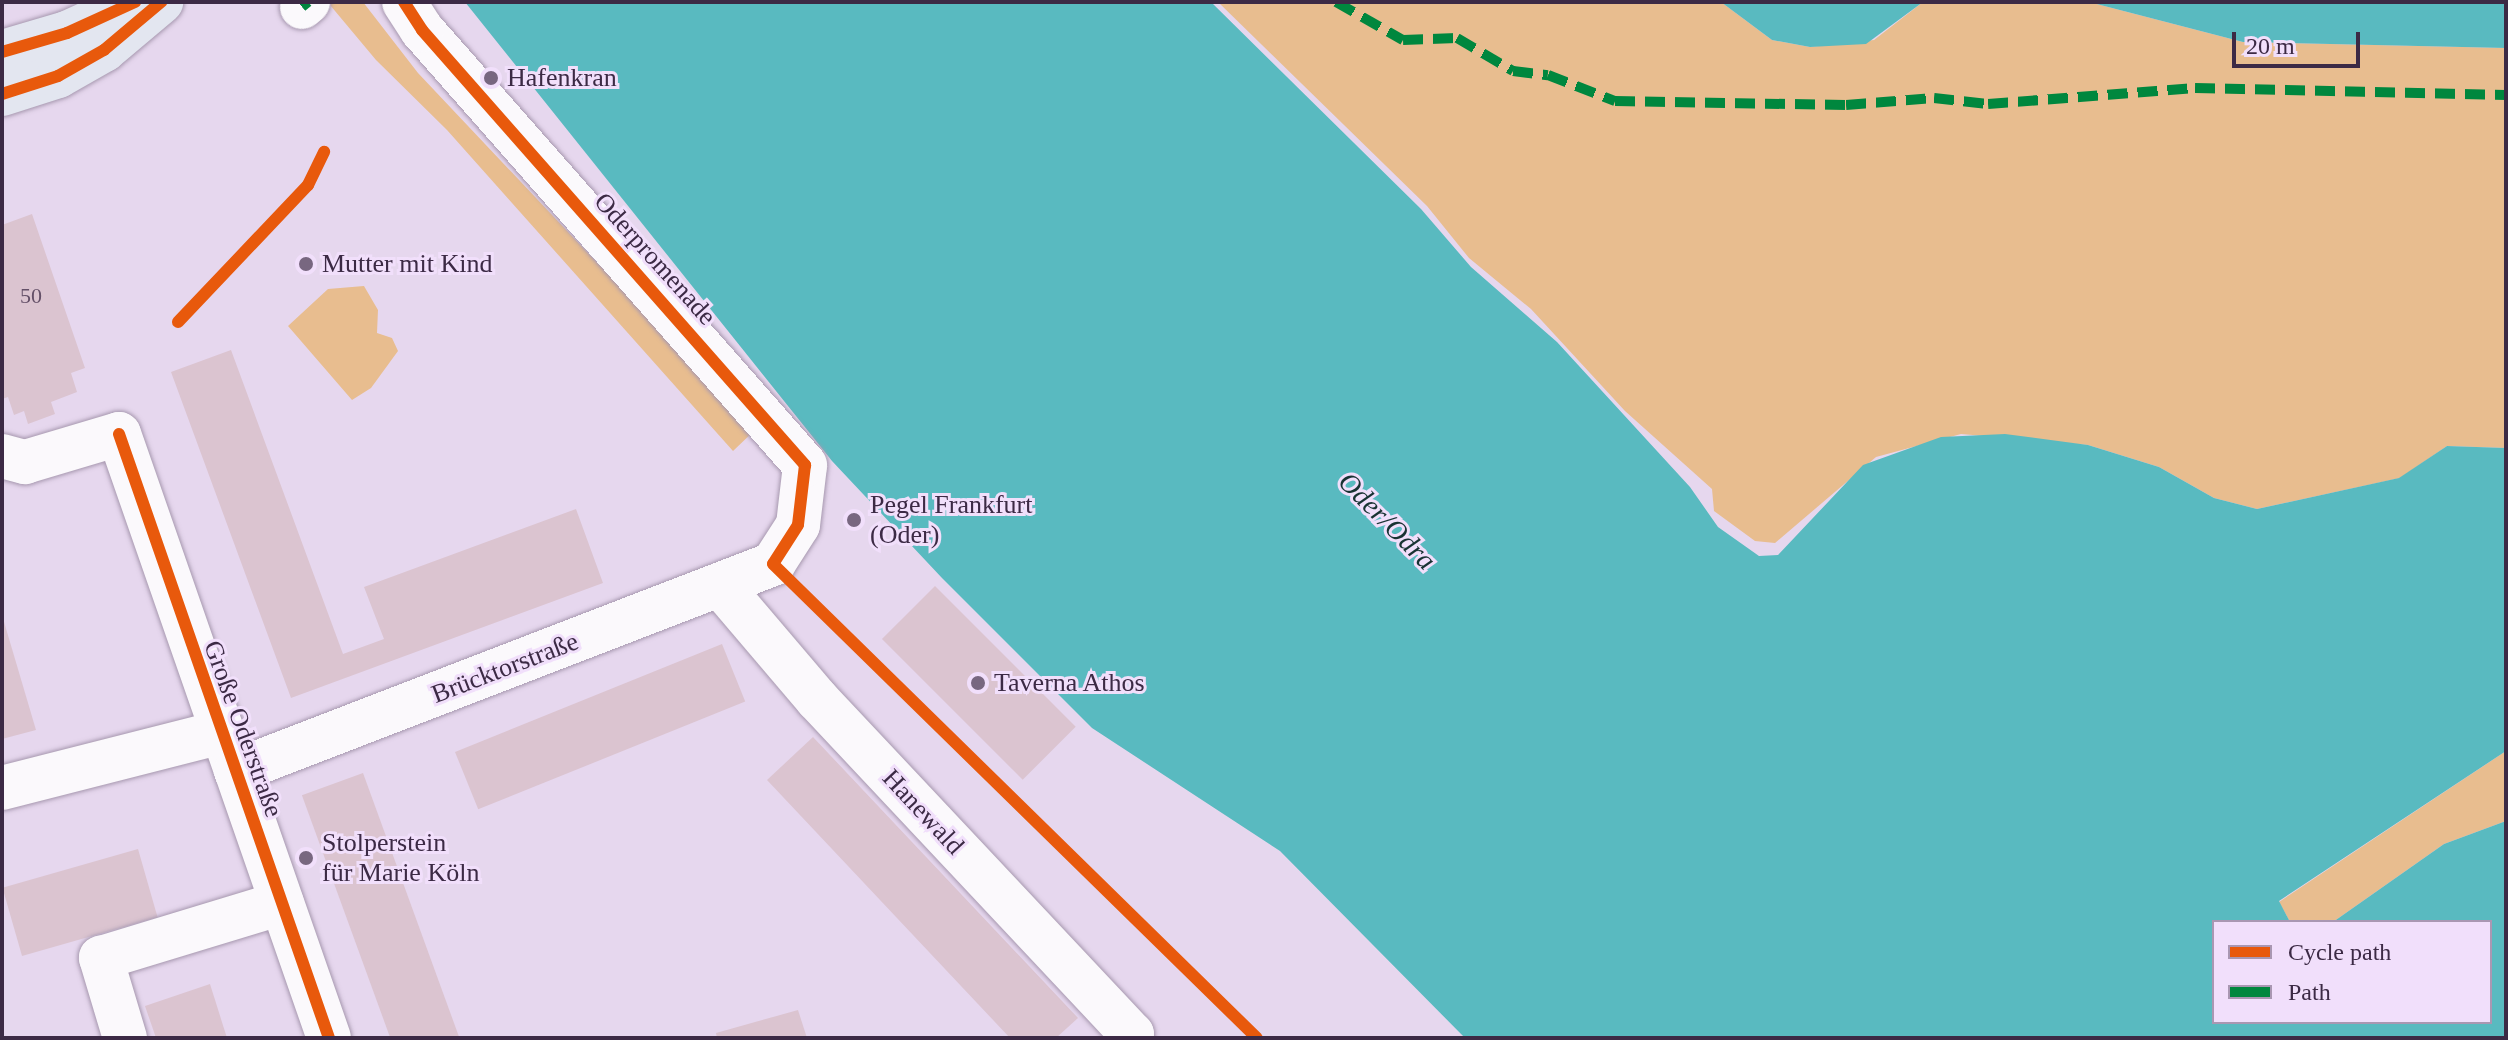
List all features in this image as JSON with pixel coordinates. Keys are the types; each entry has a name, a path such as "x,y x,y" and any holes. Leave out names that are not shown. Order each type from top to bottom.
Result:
{"main road":[{"path":"2,52 135,2"},
{"path":"2,94 58,76 104,50 161,2"}],"street":[{"name":"Oderpromenade","path":"404,2 422,30 805,465 798,525 773,564"},
{"name":"Große Oderstraße","path":"13,459 119,434 329,1038"},
{"name":"Brücktorstraße","path":"2,788 229,751 720,585 773,564"},
{"name":"Hanewald","path":"720,585 817,699 1130,1036"},
{"path":"125,1038 101,958 282,903"}],"shaded area":[{"path":"334,2 363,2 418,73 755,430 733,451 447,130 376,60 330,5"},
{"path":"1218,2 1721,2 1772,40 1810,47 1874,40 1923,2 2089,2 2243,42 2506,48 2506,448 2447,446 2400,478 2257,509 2214,498 2159,467 2088,445 1961,434 1876,457 1775,543 1755,541 1714,511 1712,489 1625,411 1531,309 1469,258 1427,206"},
{"path":"364,286 378,310 377,333 392,338 398,351 371,388 352,400 288,326 328,289"},
{"path":"2506,751 2506,821 2444,844 2336,920 2289,920 2279,902"}],"water":[{"name":"Oder/Odra","path":"465,2 1211,2 1421,209 1471,267 1557,342 1690,487 1718,527 1759,556 1778,555 1863,465 1941,437 2005,434 2088,445 2159,467 2214,498 2257,509 2399,478 2447,446 2506,448 2506,751 2279,901 2289,920 2212,920 2212,1024 2492,1024 2492,920 2336,920 2444,844 2506,821 2506,1038 1465,1038 1280,851 1092,728 942,578 832,461"},
{"path":"1721,2 1923,2 1866,44 1810,47 1772,40"},
{"path":"2089,2 2506,2 2506,48 2243,42"}],"building":[{"path":"32,214 85,368 71,373 77,392 51,402 55,414 28,424 24,411 14,415 8,397 2,399 2,225"},
{"path":"231,350 343,654 384,639 364,587 576,509 603,583 291,698 171,372"},
{"name":"Pegel Frankfurt (Oder)","path":"854,510 863,518 853,529 844,521"},
{"name":"Taverna Athos","path":"935,586 1076,727 1023,780 882,639"},
{"path":"2,615 36,730 2,739"},
{"path":"722,644 745,701 478,809 455,752"},
{"path":"813,737 1078,1018 1056,1038 1010,1038 767,780"},
{"path":"363,773 459,1038 390,1038 302,795"},
{"path":"138,849 158,917 22,956 2,888"},
{"path":"210,984 227,1038 156,1038 145,1006"},
{"path":"798,1010 807,1038 717,1038 716,1033"}],"marked path":[{"path":"302,7 308,2"},
{"path":"1336,2 1403,40 1457,38 1513,71 1548,75 1615,101 1846,105 1934,98 1988,104 2195,88 2506,95"}],"cycle path":[{"path":"2,52 67,33 135,2"},
{"path":"2,94 58,76 104,50 161,2"},
{"path":"404,2 422,30 805,465 798,525 773,564 1257,1038"},
{"path":"178,322 308,185 324,152"},
{"path":"119,434 329,1038"}],"place":[{"name":"Hafenkran","path":"491,78"},
{"name":"Mutter mit Kind","path":"306,264"},
{"name":"Pegel Frankfurt (Oder)","path":"854,520"},
{"name":"Taverna Athos","path":"978,683"},
{"name":"Stolperstein für Marie Köln","path":"306,858"}]}
